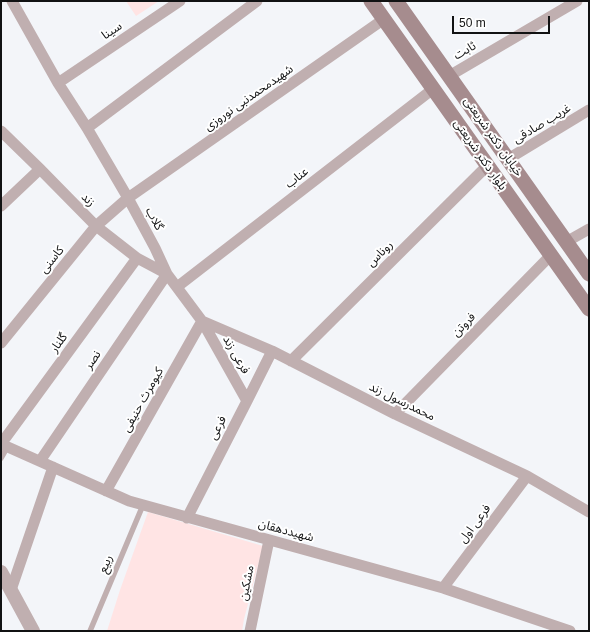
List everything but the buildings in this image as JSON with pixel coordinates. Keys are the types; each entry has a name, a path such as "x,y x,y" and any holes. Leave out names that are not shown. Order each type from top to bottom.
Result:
{"main road":[{"name":"بلوار دکتر شریعتی","path":"371,1 589,309"},
{"name":"خیابان دکتر شریعتی","path":"396,1 589,274"},
{"path":"420,71 437,59"}],"street":[{"name":"گلاب","path":"12,1 58,83 87,128 128,198 167,274 202,321"},
{"name":"سینا","path":"58,83 180,1"},
{"path":"87,128 257,1"},
{"name":"ثابت","path":"449,76 578,1"},
{"name":"شهیدمحمدنبی نوروزی","path":"128,198 384,19"},
{"name":"عناب","path":"177,287 433,89"},
{"name":"غریب صادقی","path":"508,159 589,110"},
{"name":"زند","path":"1,131 96,226 137,258 167,274"},
{"name":"روناس","path":"291,361 487,166"},
{"path":"1,206 40,169"},
{"name":"کاسنی","path":"1,343 96,226 128,198"},
{"path":"566,242 589,228"},
{"name":"فروتن","path":"395,414 551,255"},
{"name":"گلنار","path":"3,445 137,258"},
{"name":"نصر","path":"40,461 167,274"},
{"name":"محمدرسول زند","path":"202,321 272,351 395,414 527,476 589,512"},
{"name":"فرعی زند","path":"202,321 247,401"},
{"name":"کیومرث حنیفی","path":"106,491 202,321"},
{"name":"فرعی","path":"187,518 272,351"},
{"name":"شهیددهقان","path":"3,445 129,502 443,588 570,631"},
{"path":"11,590 53,467"},
{"name":"فرعی اول","path":"443,588 527,476"},
{"name":"مشکین","path":"250,631 268,540"},
{"path":"1,572 33,631"}],"lane":[{"name":"گلنار","path":"1,458 3,445"},
{"name":"ربیع","path":"90,631 142,505"}],"shaded area":[{"path":"126,1 159,1 136,16"},
{"path":"148,512 263,546 242,631 107,631"}]}
